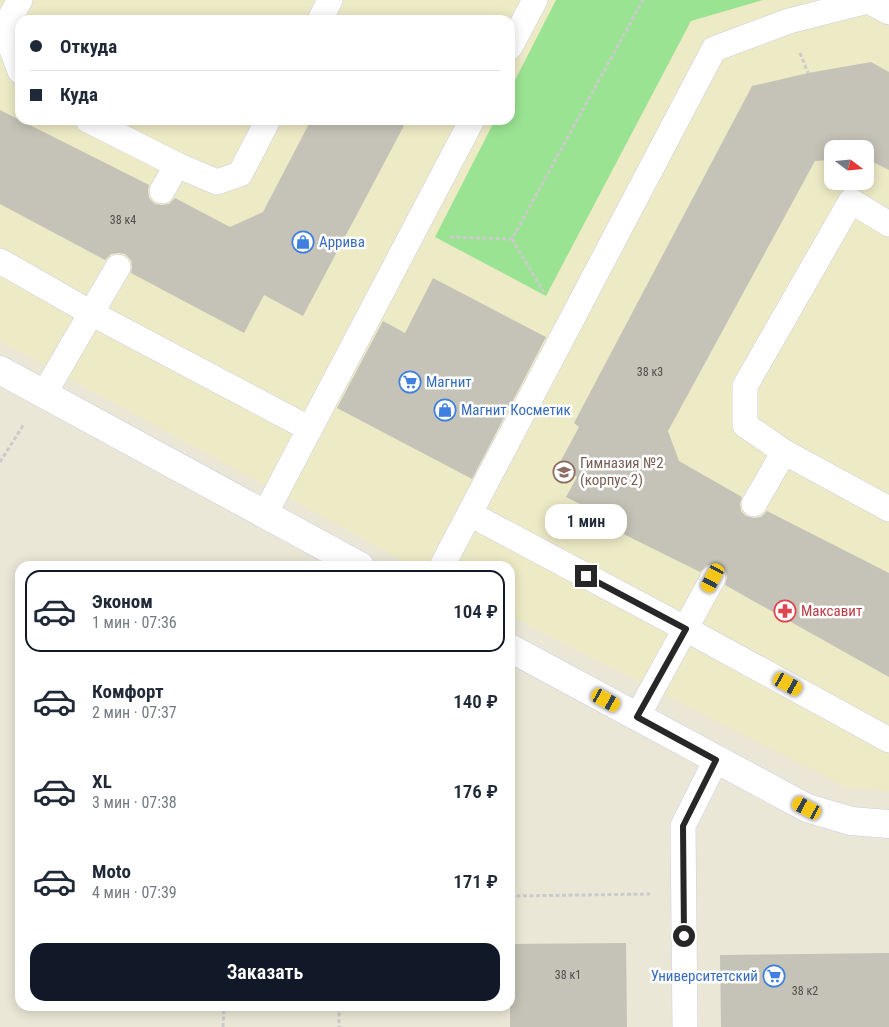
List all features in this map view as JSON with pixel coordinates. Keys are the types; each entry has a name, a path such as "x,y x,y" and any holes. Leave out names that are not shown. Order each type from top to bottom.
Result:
{"street":[{"path":"0,370 351,561"},
{"path":"515,651 807,808 851,822 889,824"}],"lane":[{"path":"15,58 4,28 20,0"},
{"path":"322,15 330,0"},
{"path":"515,38 535,0"},
{"path":"445,561 714,49 788,21 868,1 889,12"},
{"path":"98,125 177,165 217,182 240,174 265,125"},
{"path":"264,514 469,125"},
{"path":"162,191 177,165"},
{"path":"889,224 851,201 745,386 745,425 784,452 889,509"},
{"path":"0,261 91,313 310,429"},
{"path":"44,394 118,267"},
{"path":"754,504 784,452"},
{"path":"470,514 889,740"},
{"path":"637,717 713,578"},
{"path":"685,1027 683,826 716,760"}],"path":[{"path":"512,238 644,0"},
{"path":"410,238 512,238"},
{"path":"512,238 546,296 564,333"},
{"path":"0,462 44,394"},
{"path":"515,896 656,894"},
{"path":"223,1027 224,1011"},
{"path":"339,1011 339,1027"}],"shaded area":[{"name":"Гимназия №2 (корпус 2)","path":"0,0 889,0 889,791 847,788 515,619 515,561 404,561 0,341"}],"green space":[{"path":"556,0 763,0 691,21 546,296 435,237 492,125 515,125 515,80"}],"building":[{"path":"871,62 889,72 889,170 874,162 874,140 824,140 824,160 815,161 668,431 679,461 742,497 741,511 746,516 761,517 767,511 889,573 889,677 725,585 727,577 725,570 719,565 712,564 706,566 700,572 601,523 606,517 566,497 577,477 558,466 579,427 574,423 752,86 808,73"},
{"path":"0,110 15,118 15,125 30,125 149,185 149,198 155,204 169,204 175,198 230,227 263,212 308,125 404,125 303,316 264,295 244,333 131,273 131,260 125,254 111,254 105,260 0,204"},
{"path":"433,278 546,337 472,479 337,408 383,321 405,333"},
{"path":"626,943 627,1027 510,1027 510,1011 515,1011 515,944"},
{"path":"889,953 889,1027 721,1027 720,955"}],"place":[{"name":"Аррива","path":"303,242"},
{"name":"Магнит","path":"410,382"},
{"name":"Магнит Косметик","path":"445,410"},
{"name":"Гимназия №2 (корпус 2)","path":"564,472"},
{"name":"Максавит","path":"785,611"},
{"name":"Университетский","path":"774,976"}],"route":[{"path":"586,576 686,629 637,717 716,760 683,826 684,936"}]}
